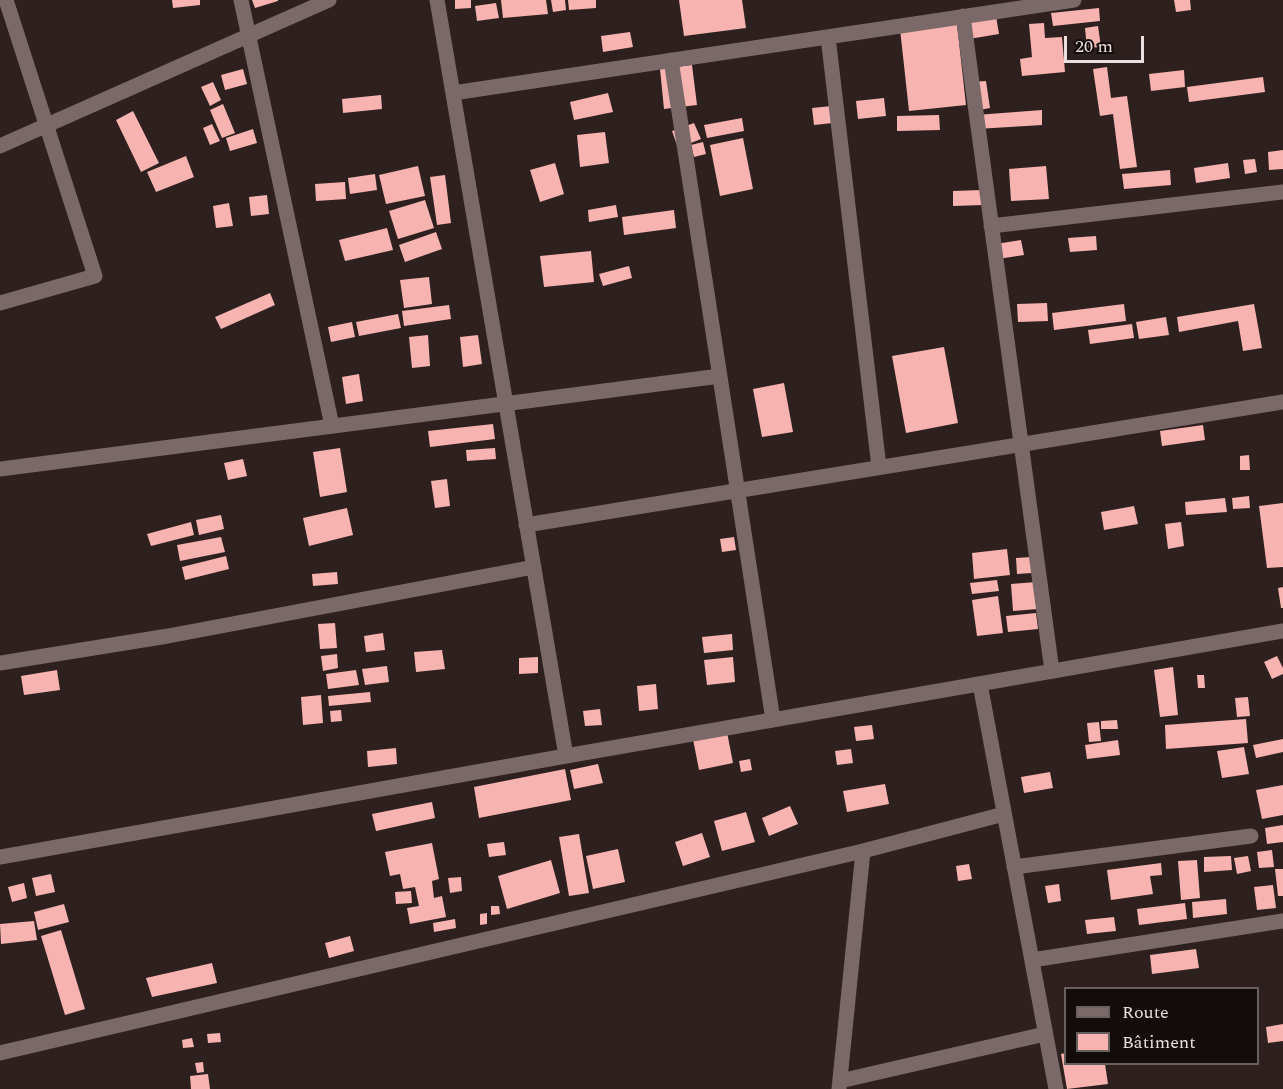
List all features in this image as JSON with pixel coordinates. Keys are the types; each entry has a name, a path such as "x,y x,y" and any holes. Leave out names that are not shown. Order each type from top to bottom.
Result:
{"street":[{"path":"0,303 95,276 6,0"},
{"path":"241,0 332,426"},
{"path":"0,146 329,0"},
{"path":"437,0 566,756"},
{"path":"453,93 1074,0"},
{"path":"963,16 1052,671"},
{"path":"828,37 879,467"},
{"path":"671,60 773,720"},
{"path":"991,226 1283,192"},
{"path":"0,468 720,376"},
{"path":"526,525 1283,402"},
{"path":"0,663 168,636 534,567"},
{"path":"0,857 1283,631"},
{"path":"980,684 1056,1089"},
{"path":"0,1053 863,851 1004,814"},
{"path":"1014,867 1251,836"},
{"path":"863,851 840,1085 1046,1034"},
{"path":"1032,960 1283,921"}],"building":[{"path":"172,0 200,0 200,5 173,8"},
{"path":"252,0 278,0 278,1 255,8"},
{"path":"455,0 471,0 471,8 455,9"},
{"path":"501,0 546,0 548,14 503,18"},
{"path":"551,0 565,0 566,10 553,12"},
{"path":"568,0 596,0 596,8 569,10"},
{"path":"679,0 742,0 746,28 684,36"},
{"path":"1174,0 1190,0 1191,10 1176,12"},
{"path":"496,3 499,18 477,21 475,6"},
{"path":"1099,8 1100,21 1053,26 1051,13"},
{"path":"996,16 999,34 963,40 960,22"},
{"path":"1044,23 1045,38 1062,37 1065,72 1022,76 1020,59 1032,57 1029,24"},
{"path":"957,24 966,105 909,111 900,29"},
{"path":"1098,26 1101,47 1087,48 1085,28"},
{"path":"630,32 633,47 603,52 601,36"},
{"path":"692,65 697,105 664,109 660,69"},
{"path":"1107,67 1111,98 1127,96 1137,167 1120,169 1113,114 1100,116 1093,69"},
{"path":"243,69 247,84 225,90 221,75"},
{"path":"1184,70 1185,87 1151,91 1149,74"},
{"path":"1263,77 1265,92 1189,102 1187,87"},
{"path":"986,81 990,108 974,111 971,82"},
{"path":"213,82 221,100 210,106 201,87"},
{"path":"608,93 613,112 574,120 570,102"},
{"path":"381,95 382,109 343,113 342,99"},
{"path":"884,98 886,116 858,119 856,101"},
{"path":"223,104 235,133 222,138 210,110"},
{"path":"841,105 842,122 814,125 812,108"},
{"path":"1042,110 1042,125 977,129 976,115"},
{"path":"133,111 159,163 141,172 116,120"},
{"path":"939,115 940,130 897,131 897,116"},
{"path":"742,118 744,131 707,138 704,125"},
{"path":"694,123 701,139 678,148 672,131"},
{"path":"212,124 220,141 210,145 203,128"},
{"path":"253,129 257,143 230,151 226,138"},
{"path":"605,132 609,163 580,167 577,135"},
{"path":"743,138 753,189 720,196 710,145"},
{"path":"703,142 706,154 694,157 691,145"},
{"path":"1283,150 1283,169 1269,170 1268,152"},
{"path":"186,156 194,177 156,192 147,172"},
{"path":"1255,159 1257,172 1245,174 1243,160"},
{"path":"555,163 564,194 540,202 530,170"},
{"path":"1228,163 1230,178 1196,183 1194,168"},
{"path":"418,166 425,196 386,204 379,175"},
{"path":"1046,166 1049,199 1011,201 1009,169"},
{"path":"1170,170 1171,185 1124,189 1122,174"},
{"path":"375,174 377,190 350,194 348,178"},
{"path":"445,175 451,223 437,225 430,177"},
{"path":"345,182 346,199 316,201 315,184"},
{"path":"982,190 983,205 953,206 953,191"},
{"path":"267,195 269,214 251,216 249,197"},
{"path":"425,200 434,228 398,239 389,211"},
{"path":"229,203 233,226 216,228 213,206"},
{"path":"616,205 618,217 589,222 588,210"},
{"path":"674,210 676,228 624,235 622,217"},
{"path":"387,228 393,250 345,261 339,240"},
{"path":"436,232 442,249 405,262 399,245"},
{"path":"1096,236 1097,250 1070,252 1068,238"},
{"path":"1021,240 1024,255 998,259 996,244"},
{"path":"591,251 594,282 544,287 540,256"},
{"path":"629,266 632,278 603,286 599,274"},
{"path":"429,277 432,304 404,308 400,280"},
{"path":"270,293 275,305 221,329 215,317"},
{"path":"1047,303 1048,321 1018,322 1017,304"},
{"path":"1124,304 1126,321 1054,330 1052,313"},
{"path":"1254,304 1262,348 1243,351 1238,321 1179,332 1177,317"},
{"path":"449,305 451,319 404,326 402,311"},
{"path":"398,314 401,328 359,336 356,322"},
{"path":"1166,317 1169,335 1139,339 1136,322"},
{"path":"352,322 355,337 331,342 328,327"},
{"path":"1132,324 1134,338 1090,344 1088,330"},
{"path":"428,335 430,366 412,368 409,337"},
{"path":"478,335 482,364 463,367 460,337"},
{"path":"944,347 958,423 906,433 892,356"},
{"path":"359,374 363,401 346,404 342,377"},
{"path":"784,383 793,432 762,437 753,389"},
{"path":"493,424 495,439 430,447 428,431"},
{"path":"1203,425 1205,440 1162,446 1160,431"},
{"path":"340,448 347,492 320,497 313,452"},
{"path":"495,448 496,459 467,461 466,450"},
{"path":"1249,455 1250,470 1240,470 1240,456"},
{"path":"243,459 247,476 228,480 224,463"},
{"path":"447,479 450,506 435,508 431,481"},
{"path":"1249,496 1250,508 1233,509 1232,498"},
{"path":"1225,498 1227,512 1186,515 1185,502"},
{"path":"1283,503 1283,567 1267,568 1259,506"},
{"path":"1134,506 1138,524 1104,530 1101,512"},
{"path":"347,508 353,535 309,546 303,518"},
{"path":"221,515 224,529 199,535 196,520"},
{"path":"191,522 194,535 151,546 147,534"},
{"path":"1181,522 1184,546 1168,549 1165,524"},
{"path":"221,537 225,552 180,561 177,545"},
{"path":"734,537 736,550 722,552 720,539"},
{"path":"1007,549 1010,575 974,579 972,553"},
{"path":"226,556 229,569 185,580 182,567"},
{"path":"1031,557 1032,573 1017,574 1016,558"},
{"path":"337,572 338,584 313,586 312,574"},
{"path":"997,580 999,591 972,594 970,583"},
{"path":"1036,582 1038,609 1013,611 1011,584"},
{"path":"1283,587 1283,608 1281,608 1278,588"},
{"path":"998,596 1003,633 977,636 972,600"},
{"path":"1036,613 1038,629 1008,632 1006,616"},
{"path":"335,623 337,648 320,649 318,624"},
{"path":"383,633 385,650 366,652 364,636"},
{"path":"732,634 733,650 704,653 702,637"},
{"path":"442,650 445,669 416,672 414,652"},
{"path":"337,654 338,668 323,671 321,656"},
{"path":"1277,656 1283,668 1283,674 1272,679 1264,662"},
{"path":"538,657 538,673 519,674 519,658"},
{"path":"733,657 735,682 707,685 704,660"},
{"path":"387,666 389,682 365,685 362,669"},
{"path":"1173,667 1178,715 1160,717 1154,670"},
{"path":"57,670 60,690 24,695 21,676"},
{"path":"356,670 359,685 328,689 326,674"},
{"path":"1197,675 1204,675 1205,688 1198,688"},
{"path":"656,684 658,709 639,711 637,686"},
{"path":"370,692 371,702 329,706 328,696"},
{"path":"321,695 323,723 303,725 301,697"},
{"path":"1248,697 1250,716 1237,717 1235,698"},
{"path":"600,709 602,725 585,726 583,711"},
{"path":"341,710 342,721 331,722 330,711"},
{"path":"1246,719 1248,743 1166,749 1165,725"},
{"path":"1117,720 1118,729 1101,729 1101,721"},
{"path":"1099,722 1101,741 1089,742 1087,723"},
{"path":"872,725 874,739 856,741 854,727"},
{"path":"726,727 733,763 699,770 692,734"},
{"path":"1283,739 1283,752 1256,758 1253,745"},
{"path":"1118,740 1120,755 1087,759 1085,745"},
{"path":"1244,747 1249,774 1222,778 1217,751"},
{"path":"396,748 397,764 368,767 367,751"},
{"path":"851,749 853,763 837,765 835,751"},
{"path":"750,759 752,770 741,772 739,761"},
{"path":"598,764 603,783 574,789 570,770"},
{"path":"565,769 571,800 479,818 474,787"},
{"path":"1050,772 1053,788 1024,793 1021,777"},
{"path":"885,784 889,804 847,812 843,791"},
{"path":"1283,785 1283,815 1262,819 1256,790"},
{"path":"432,802 435,818 376,831 372,814"},
{"path":"790,806 798,824 769,836 762,818"},
{"path":"746,812 755,842 722,851 714,821"},
{"path":"1283,825 1283,842 1267,844 1265,828"},
{"path":"702,833 710,857 683,866 675,842"},
{"path":"579,834 589,893 569,896 559,837"},
{"path":"504,842 506,855 489,857 487,844"},
{"path":"432,843 439,879 432,881 434,898 442,896 446,917 410,924 407,908 419,906 415,887 403,889 400,874 390,876 385,852"},
{"path":"618,849 625,882 593,889 586,856"},
{"path":"1272,850 1274,867 1259,868 1257,852"},
{"path":"1231,856 1232,870 1204,872 1204,857"},
{"path":"1248,856 1251,871 1237,874 1234,858"},
{"path":"551,860 560,893 507,909 498,876"},
{"path":"1197,860 1200,898 1181,900 1178,861"},
{"path":"1161,863 1162,875 1150,876 1153,894 1111,900 1107,870"},
{"path":"969,864 972,879 958,881 956,866"},
{"path":"1275,869 1283,869 1283,896 1278,896"},
{"path":"51,874 55,892 36,896 32,878"},
{"path":"461,877 462,891 450,893 448,878"},
{"path":"24,883 27,898 12,902 8,887"},
{"path":"1059,884 1061,901 1048,903 1045,886"},
{"path":"1273,885 1276,908 1257,910 1254,887"},
{"path":"411,891 412,903 396,904 395,892"},
{"path":"1226,899 1227,914 1193,918 1192,902"},
{"path":"1185,903 1187,919 1139,925 1137,909"},
{"path":"64,904 69,922 38,930 34,912"},
{"path":"491,906 499,906 500,914 491,915"},
{"path":"487,913 487,924 480,925 480,914"},
{"path":"1114,917 1116,931 1087,934 1085,920"},
{"path":"455,919 456,928 434,932 433,923"},
{"path":"34,921 37,940 1,944 0,924"},
{"path":"61,930 85,1009 65,1015 41,936"},
{"path":"350,936 354,951 329,958 325,943"},
{"path":"1196,949 1199,968 1152,974 1150,955"},
{"path":"212,963 217,983 152,997 146,978"},
{"path":"1283,1024 1283,1041 1268,1043 1266,1027"},
{"path":"220,1033 221,1042 208,1043 207,1034"},
{"path":"192,1038 194,1047 183,1048 182,1040"},
{"path":"1064,1053 1064,1065 1105,1065 1108,1084 1067,1089 1061,1054"},
{"path":"203,1062 204,1072 197,1073 195,1063"},
{"path":"208,1074 210,1089 191,1089 190,1076"}]}
